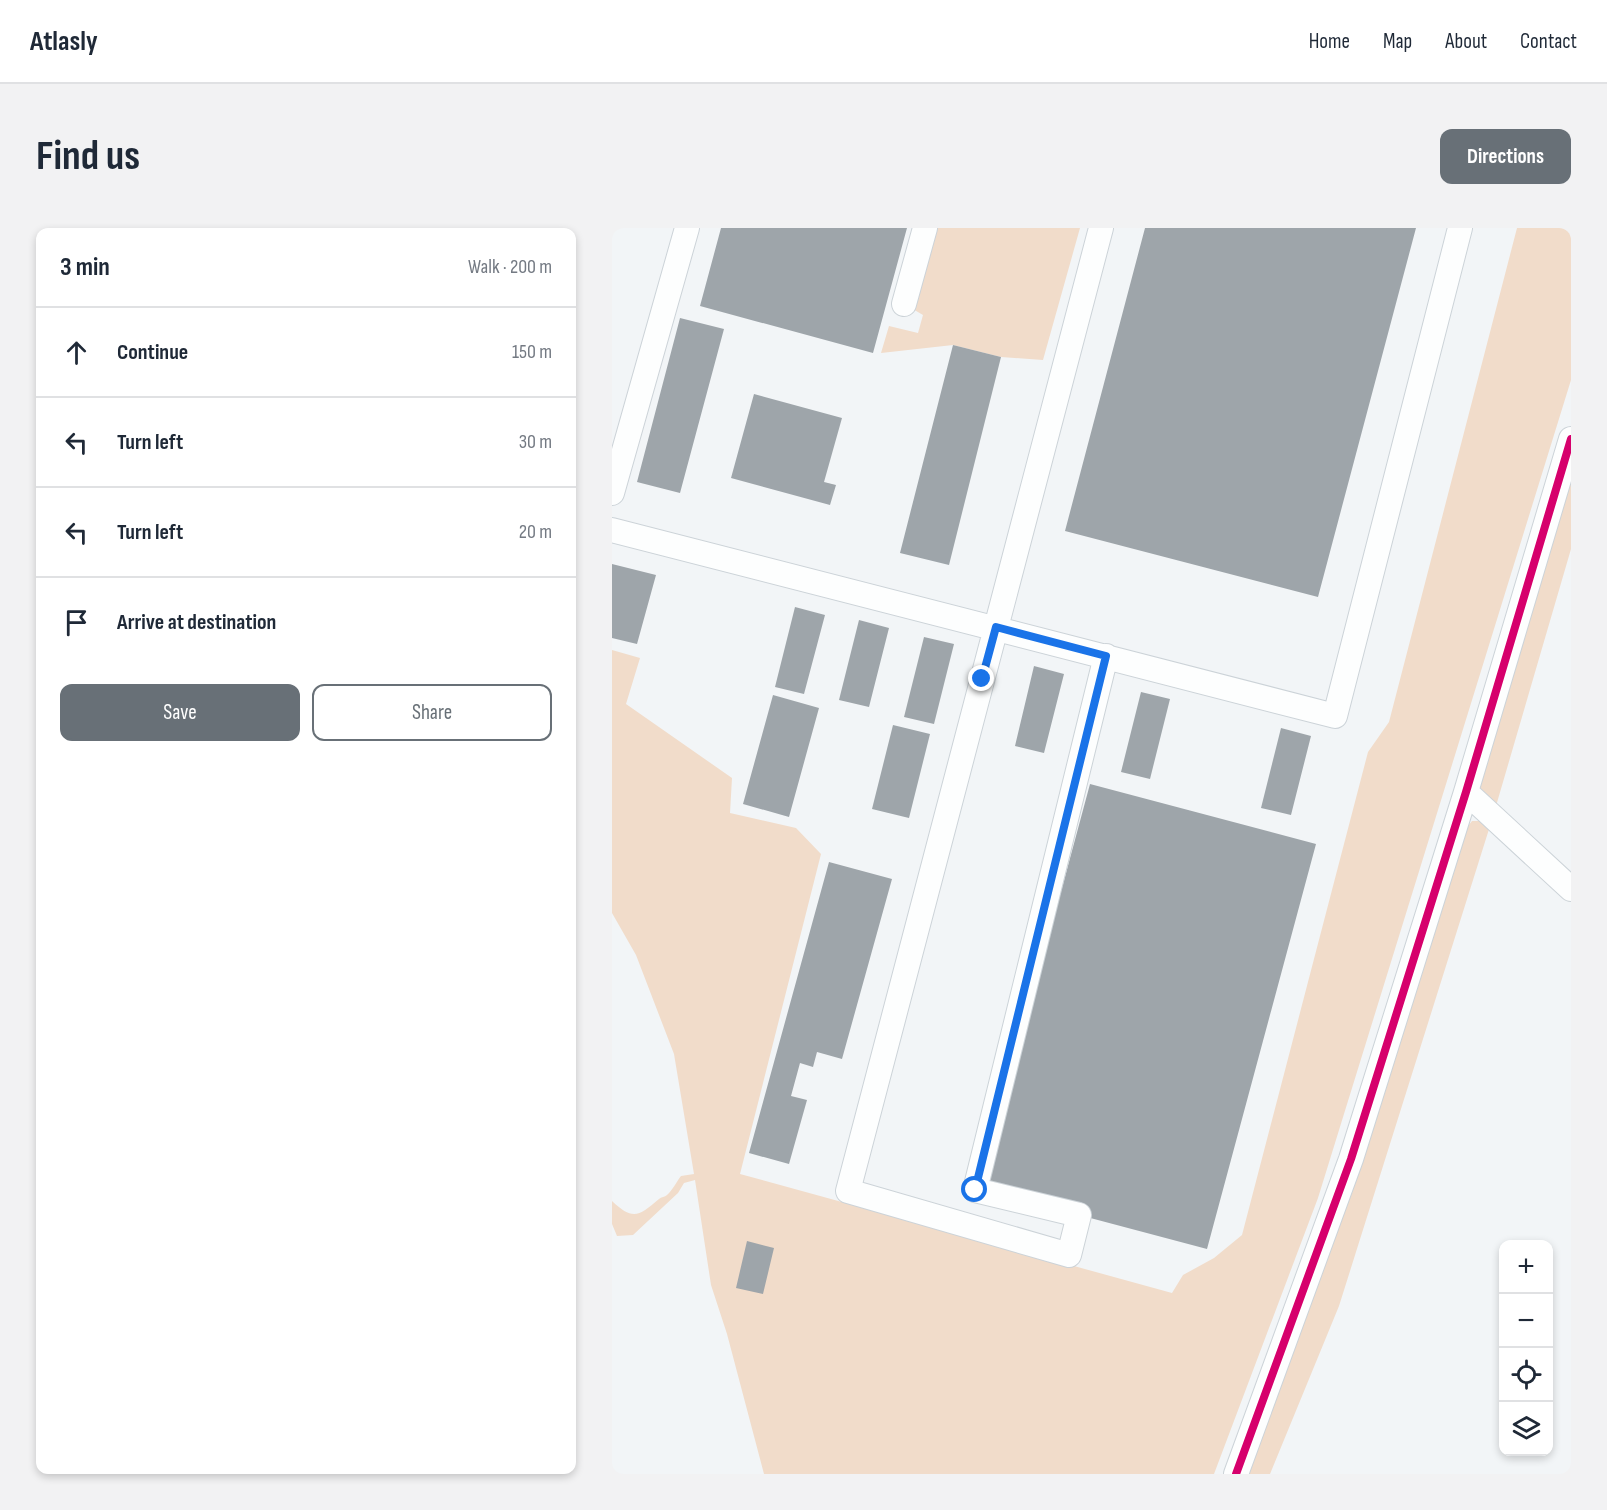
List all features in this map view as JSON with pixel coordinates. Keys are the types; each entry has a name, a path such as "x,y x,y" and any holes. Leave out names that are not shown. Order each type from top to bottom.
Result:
{"street":[{"path":"612,493 687,228"},
{"path":"904,304 925,228"},
{"path":"1101,228 848,1191 1069,1255 1079,1215 975,1190 1106,656"},
{"path":"612,530 1335,716 1460,228"},
{"path":"1236,1474 1351,1159 1466,792 1571,439"},
{"path":"1466,792 1571,889"}],"shaded area":[{"path":"933,228 1080,228 1043,360 1001,357 953,345 881,353 889,326 918,333 923,315 911,308"},
{"path":"1517,228 1571,228 1571,380 1318,1198 1214,1474 764,1474 727,1334 711,1285 695,1180 684,1183 678,1193 633,1235 617,1236 612,1224 612,1201 625,1212 636,1214 667,1195 681,1176 694,1174 674,1054 636,955 612,913 612,650 640,658 626,704 732,778 730,813 796,828 821,854 740,1174 1172,1293 1183,1275 1214,1258 1242,1235 1368,752 1389,722"},
{"path":"1571,477 1571,549 1496,806 1480,791 1484,769"},
{"path":"1472,821 1480,821 1490,826 1339,1306 1270,1474 1246,1474 1305,1310 1352,1193 1462,834"}],"building":[{"path":"721,228 907,228 873,353 700,306"},
{"path":"1145,228 1416,228 1318,597 1065,531"},
{"path":"680,318 724,329 680,493 637,482"},
{"path":"953,345 1001,357 949,565 900,553"},
{"path":"754,394 842,418 824,482 836,485 830,505 731,478"},
{"path":"612,564 656,575 637,644 612,638"},
{"path":"795,607 825,615 804,694 775,687"},
{"path":"859,620 889,628 869,707 839,700"},
{"path":"924,637 954,644 934,724 904,717"},
{"path":"1034,666 1064,674 1044,753 1015,746"},
{"path":"1141,692 1170,699 1150,779 1121,772"},
{"path":"773,695 819,708 789,817 743,804"},
{"path":"893,725 930,734 909,818 872,809"},
{"path":"1281,728 1311,736 1291,815 1261,808"},
{"path":"1090,784 1316,844 1207,1249 981,1189"},
{"path":"829,862 892,879 842,1059 817,1052 813,1067 800,1063 791,1096 807,1100 789,1164 749,1153"},
{"path":"747,1241 774,1248 763,1294 736,1288"}],"cycle path":[{"path":"1236,1474 1351,1159 1466,792 1571,439"}],"route":[{"path":"975,1190 1106,656 996,627 982,679"}]}
